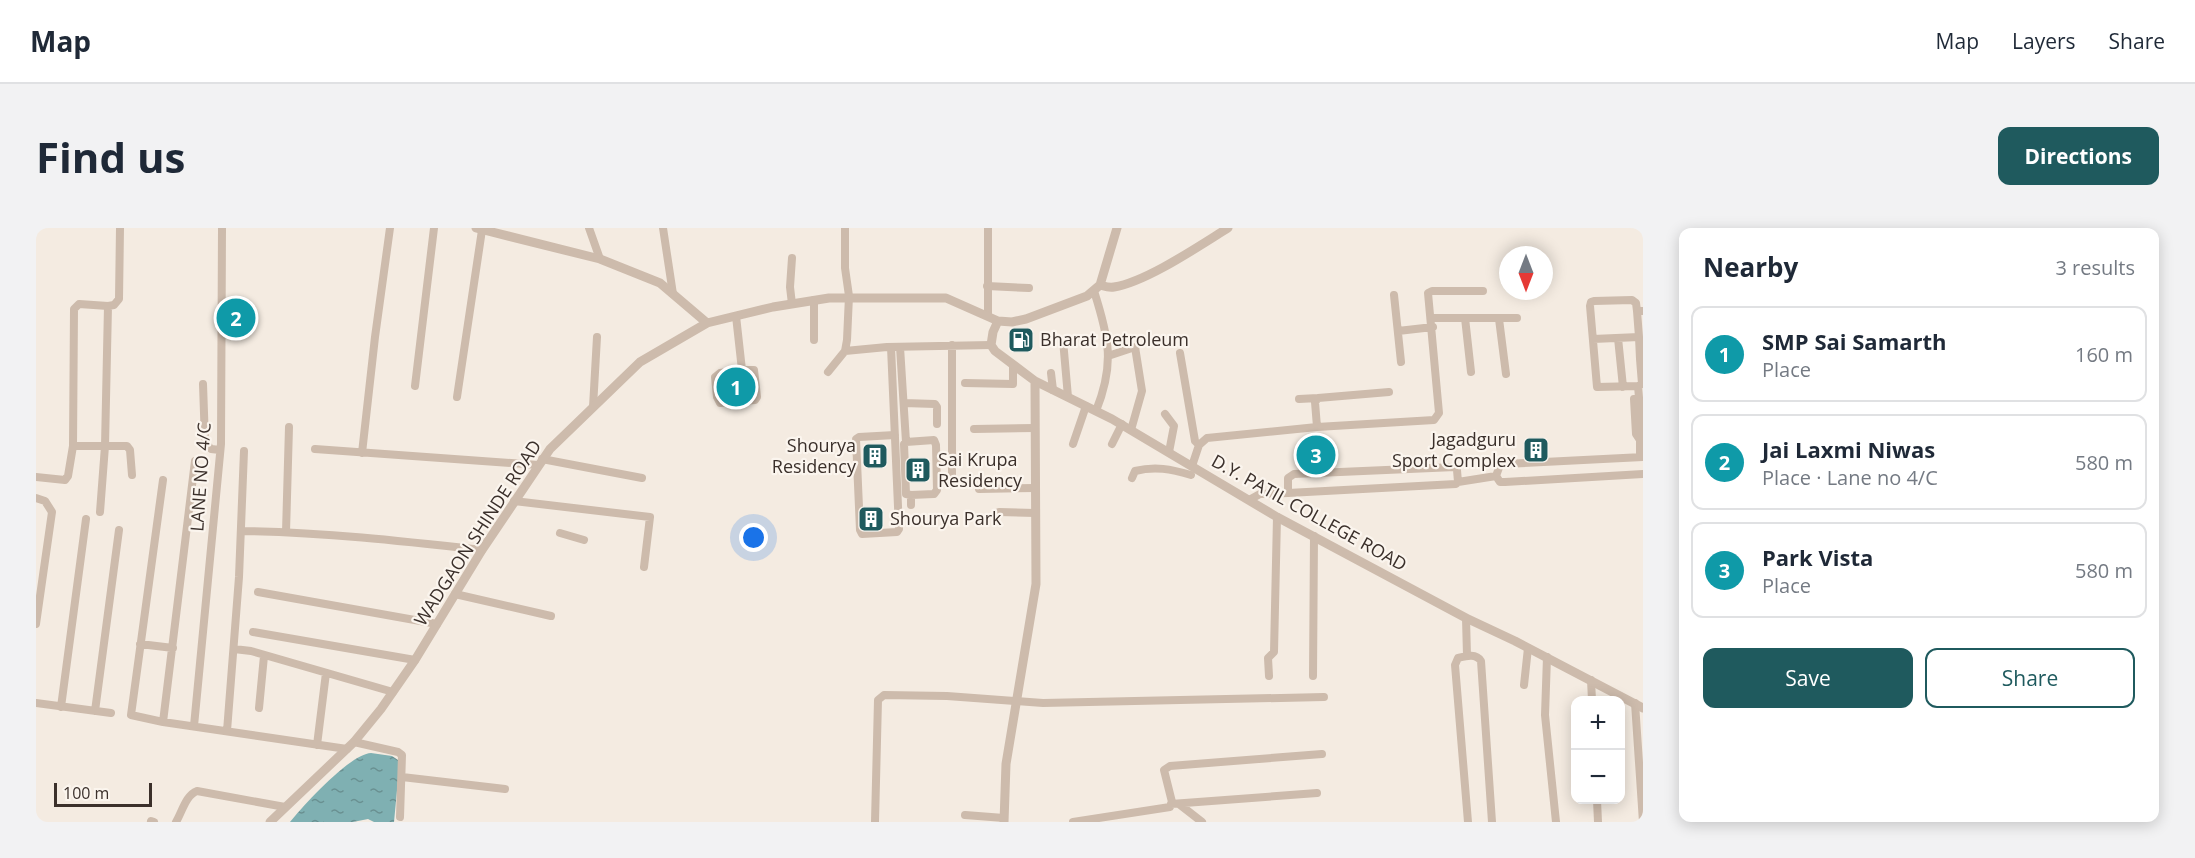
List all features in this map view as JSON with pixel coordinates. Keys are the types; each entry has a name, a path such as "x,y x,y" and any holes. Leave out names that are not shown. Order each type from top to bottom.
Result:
{"street":[{"path":"36,477 67,479 73,446 74,309 79,304 114,305 119,299 120,228"},
{"name":"LANE NO 4/C","path":"194,726 220,450 222,228"},
{"path":"362,453 390,228"},
{"path":"415,386 435,228"},
{"path":"589,228 600,259"},
{"path":"663,228 673,294"},
{"path":"828,372 845,351 849,296 845,268 845,228"},
{"path":"988,228 988,316"},
{"path":"845,351 891,347 991,345 993,332 999,321 1012,322 1026,319 1087,296 1096,288 1117,228"},
{"path":"1096,288 1109,288 1132,281 1164,266 1228,228"},
{"path":"457,397 479,229 498,231 600,259 660,283 707,323"},
{"path":"792,258 790,287 792,304"},
{"path":"987,286 1029,288"},
{"path":"1096,288 1104,322 1108,356 1108,374 1096,411"},
{"path":"1132,478 1135,471 1149,467 1192,471 1199,445 1207,438 1317,427 1434,420 1438,416 1432,318 1428,293 1432,291 1483,291"},
{"path":"1394,295 1401,362"},
{"name":"WADGAON SHINDE ROAD","path":"270,822 351,746 393,692 482,550 550,449 640,362 707,323 792,304 849,296 946,298 999,321"},
{"path":"814,300 814,340"},
{"path":"1632,300 1640,311 1639,337 1642,384 1597,387 1591,302 1632,300"},
{"path":"100,512 105,446 108,306"},
{"path":"736,316 742,370"},
{"path":"1432,318 1517,318"},
{"path":"1465,318 1471,372"},
{"path":"1499,319 1506,374"},
{"path":"1398,331 1432,327"},
{"path":"593,407 597,337"},
{"path":"1593,339 1639,337"},
{"path":"1618,338 1623,387"},
{"path":"1063,340 1068,397"},
{"path":"952,345 952,485"},
{"name":"D.Y. PATIL COLLEGE ROAD","path":"991,345 995,351 1035,381 1126,427 1169,452 1192,471 1466,618 1639,705"},
{"path":"1108,356 1135,346 1142,391 1126,427 1112,444"},
{"path":"891,347 895,435 899,530 862,534 856,439 895,435"},
{"path":"900,347 906,441 903,447 906,494 936,492 936,445 934,440 906,441"},
{"path":"1180,353 1195,441 1199,445"},
{"path":"965,383 1013,384 1013,365"},
{"path":"742,370 754,370 756,398 720,403 717,397 715,376 720,373 742,370"},
{"path":"1051,373 1053,390"},
{"path":"966,815 1004,820 1006,764 1035,597 1035,381"},
{"path":"203,384 205,442 211,448 220,450"},
{"path":"1635,386 1642,433 1639,438 1642,454"},
{"path":"1299,399 1389,392"},
{"path":"1317,427 1315,402 1318,398"},
{"path":"904,403 935,404 937,424"},
{"path":"1072,444 1086,406"},
{"path":"1165,414 1174,426 1169,452"},
{"path":"286,532 289,427"},
{"path":"974,429 1035,428"},
{"path":"73,446 129,447 132,475"},
{"path":"315,449 540,462 642,478"},
{"path":"227,731 234,649 244,451"},
{"path":"1568,457 1642,454"},
{"path":"1496,476 1500,465 1504,464 1642,454"},
{"path":"163,722 195,461"},
{"path":"1288,493 1288,478 1294,474 1455,467 1458,482"},
{"path":"1496,476 1500,482 1505,482 1643,474"},
{"path":"1249,500 1260,494 1427,487 1496,476"},
{"path":"163,480 131,715 163,722 317,745 351,746 398,752 402,755 400,817"},
{"path":"980,489 1035,488"},
{"path":"911,495 911,505"},
{"path":"36,498 45,501 52,512 39,577 36,624"},
{"path":"514,501 650,517 644,567"},
{"path":"999,512 1035,513"},
{"path":"1269,676 1268,658 1274,652 1277,517"},
{"path":"61,706 86,519"},
{"path":"95,711 119,530"},
{"path":"241,531 384,539 482,550"},
{"path":"560,533 584,540"},
{"path":"1313,676 1314,536"},
{"path":"258,592 437,624"},
{"path":"455,594 551,616"},
{"path":"1466,618 1467,656"},
{"path":"253,632 415,660"},
{"path":"140,644 173,648"},
{"path":"1524,685 1528,648"},
{"path":"234,649 251,651 393,692"},
{"path":"259,708 264,656"},
{"path":"1468,822 1455,665 1458,658 1467,656 1474,656 1481,661 1492,822"},
{"path":"1547,657 1545,715 1556,822"},
{"path":"317,745 326,673"},
{"path":"1591,680 1592,696"},
{"path":"875,822 878,700 880,696 947,696 1043,703 1324,697"},
{"path":"36,704 111,713"},
{"path":"1639,705 1642,822"},
{"path":"1202,822 1175,804 1164,770 1166,767 1322,754"},
{"path":"402,777 505,789"},
{"path":"176,822 188,798 197,791 285,807"},
{"path":"1072,822 1166,809 1175,804 1317,793"},
{"path":"1597,804 1598,822"}],"water":[{"path":"371,753 392,756 398,760 394,822 374,822 368,819 353,822 290,822 340,771 351,762"}],"place":[{"name":"Jai Laxmi Niwas","path":"236,318"},
{"name":"Bharat Petroleum","path":"1021,340"},
{"name":"SMP Sai Samarth","path":"736,387"},
{"name":"Jagadguru Sport Complex","path":"1536,450"},
{"name":"Park Vista","path":"1316,455"},
{"name":"Shourya Residency","path":"875,456"},
{"name":"Sai Krupa Residency","path":"918,470"},
{"name":"Shourya Park","path":"871,519"}]}
